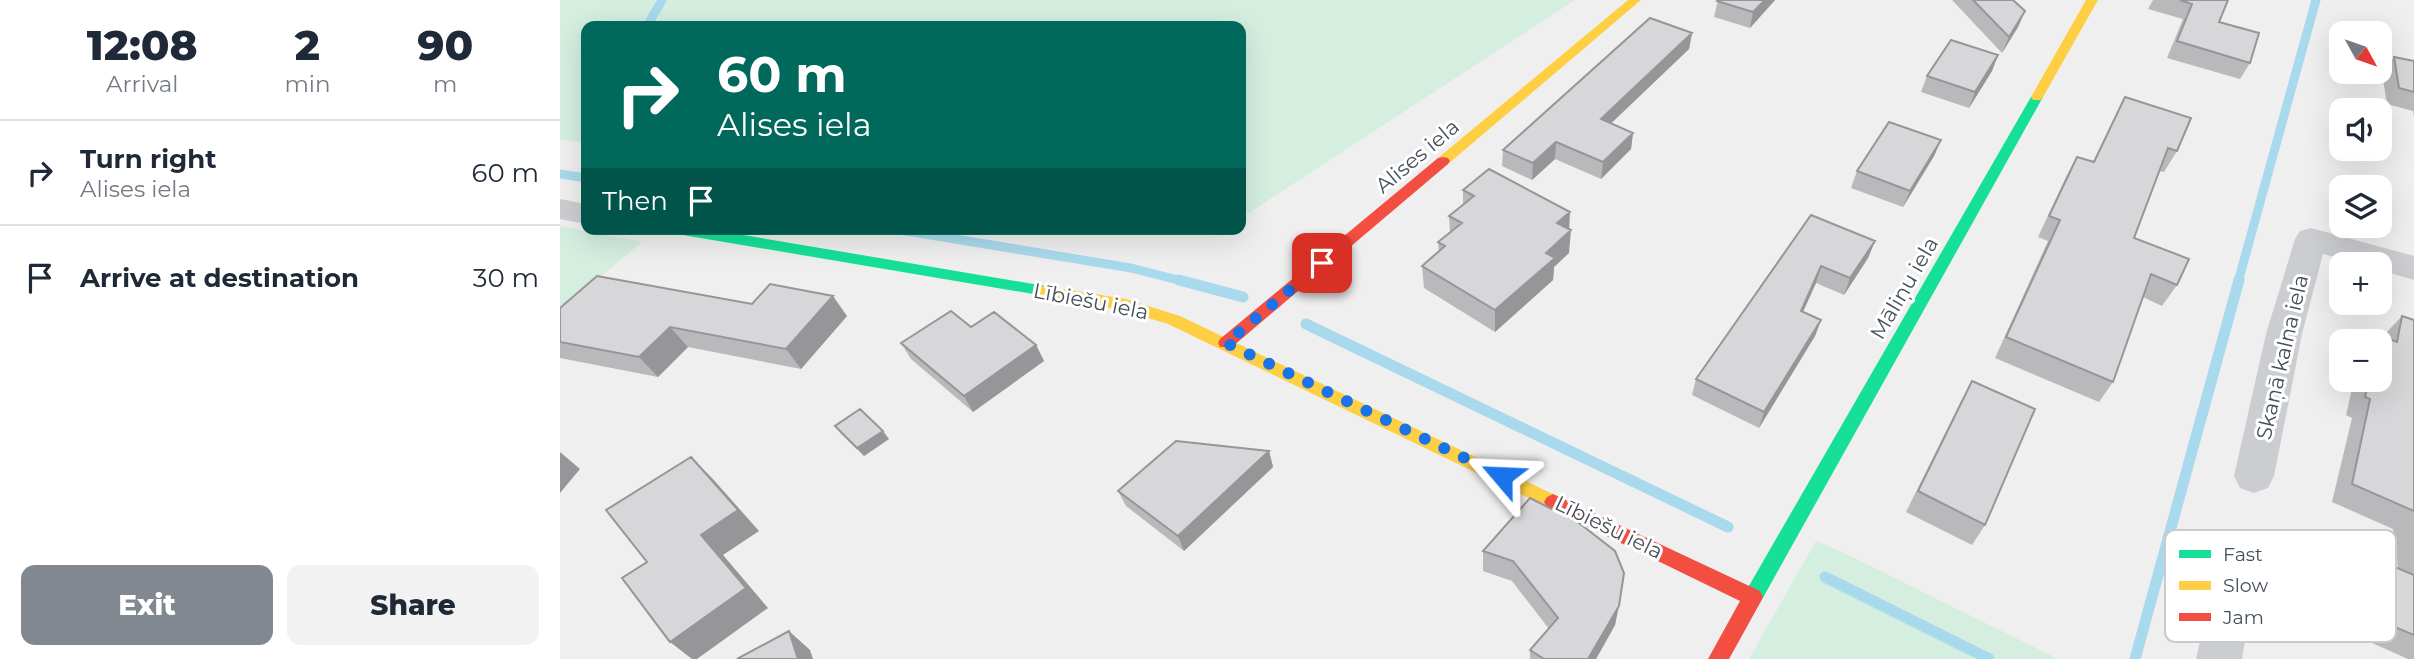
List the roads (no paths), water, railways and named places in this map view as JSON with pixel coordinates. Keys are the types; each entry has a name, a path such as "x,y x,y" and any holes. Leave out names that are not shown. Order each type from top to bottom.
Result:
{"street":[{"name":"Alises iela","path":"1226,343 1635,0"},
{"name":"Māliņu iela","path":"1753,597 2092,0"},
{"path":"560,209 581,213"},
{"name":"Lībiešu iela","path":"712,235 1126,305 1174,320 1753,597"},
{"name":"Skaņā kalna iela","path":"2255,476 2284,334 2311,239 2414,268"},
{"path":"1718,659 1753,597"}],"waterway":[{"path":"650,21 662,0"},
{"path":"2238,282 2316,0"},
{"path":"560,174 581,177"},
{"path":"930,235 1131,268 1186,282"},
{"path":"1179,280 1243,297"},
{"path":"2170,530 2239,280"},
{"path":"1306,324 1728,527"},
{"path":"2135,659 2165,550"},
{"path":"1825,577 1989,659"}]}
